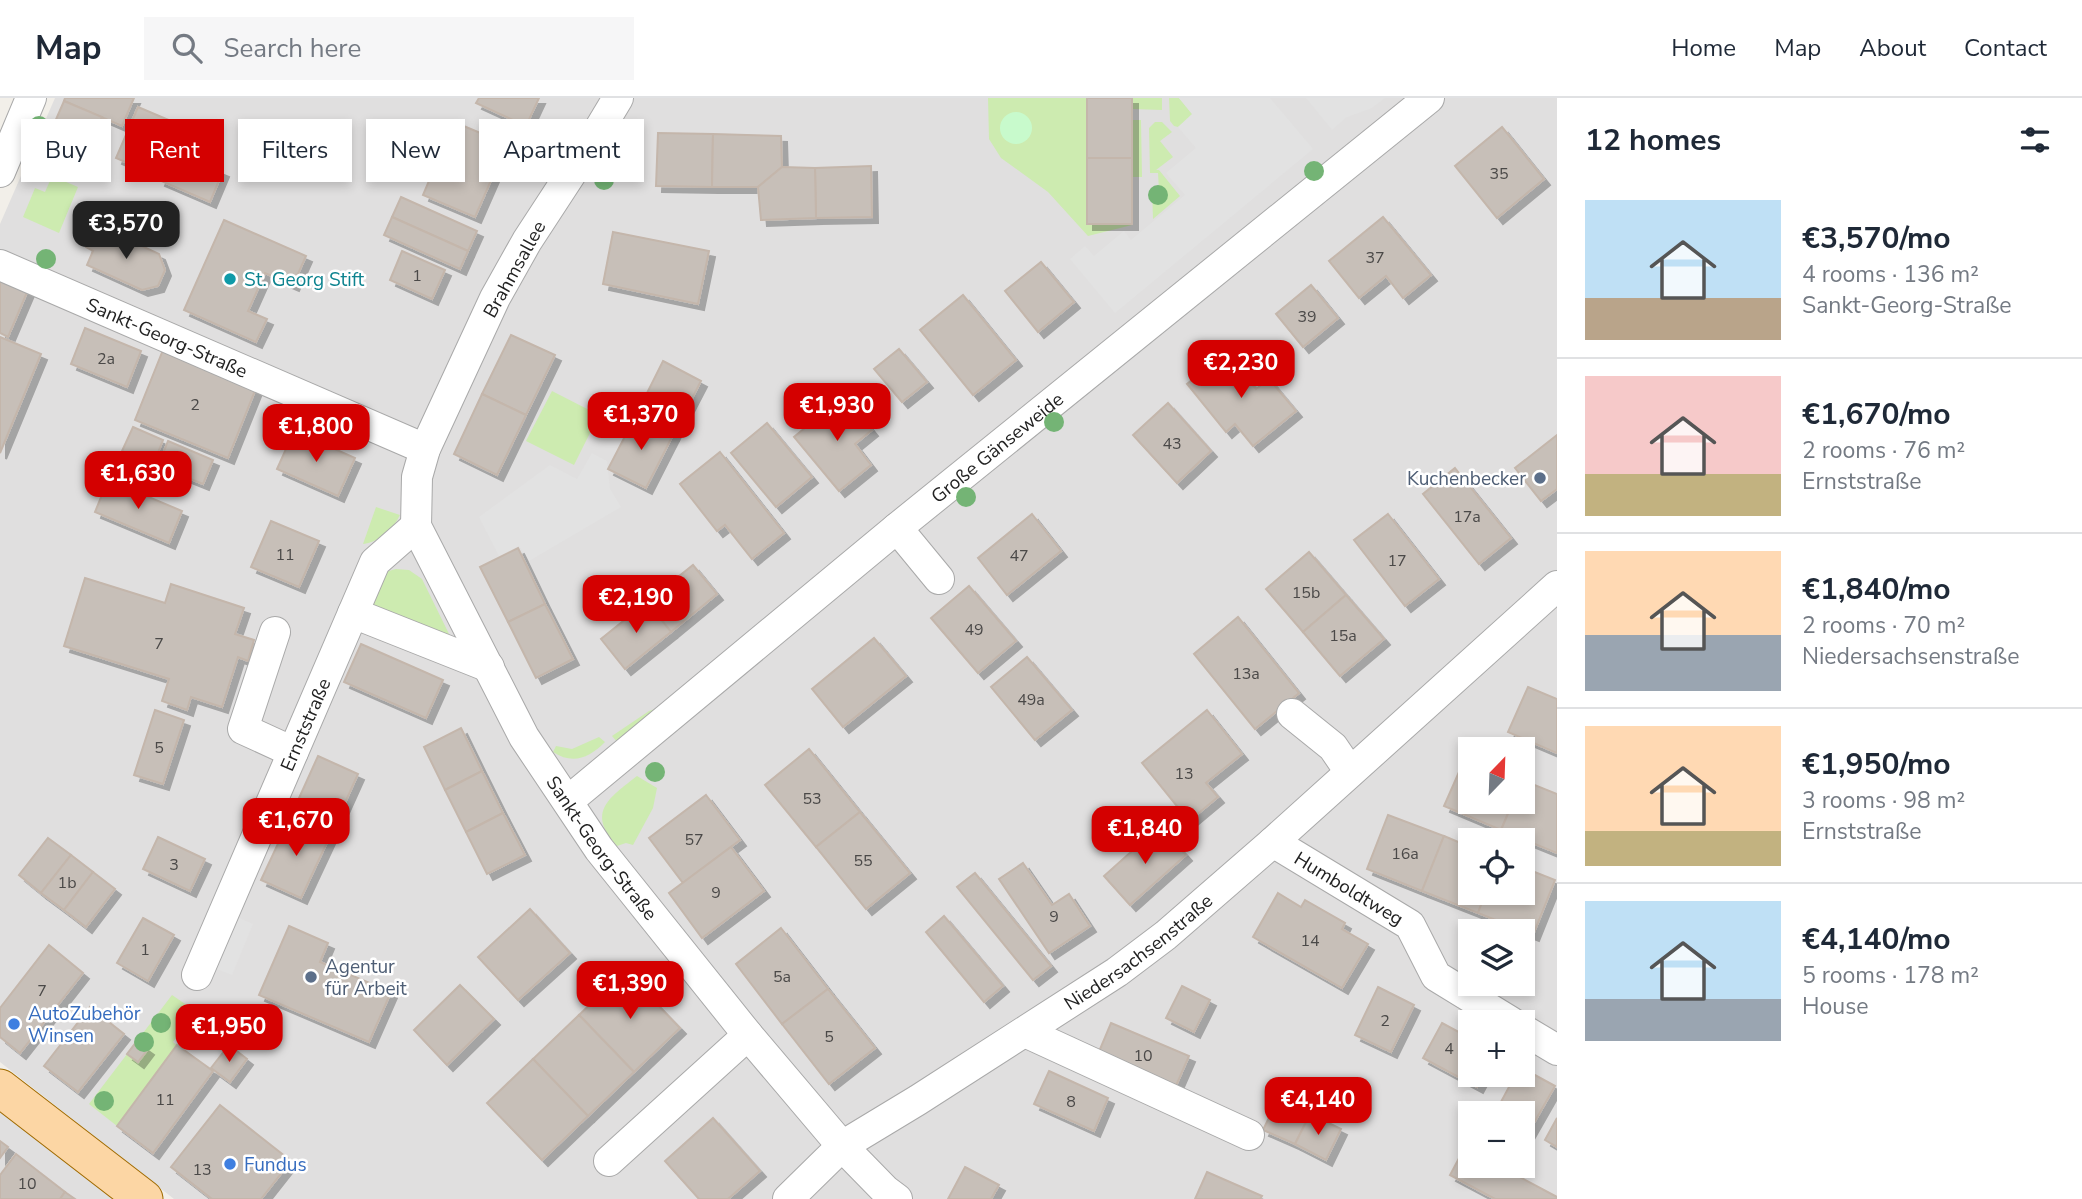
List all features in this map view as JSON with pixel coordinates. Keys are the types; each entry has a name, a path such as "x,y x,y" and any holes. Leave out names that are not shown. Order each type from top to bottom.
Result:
{"main road":[{"path":"0,1088 144,1199"}],"street":[{"path":"0,172 32,98"},
{"name":"Brahmsallee","path":"425,449 495,298 527,241 618,98"},
{"name":"Große Gänseweide","path":"568,801 897,528 1429,98"},
{"name":"Sankt-Georg-Straße","path":"0,265 425,449 417,477 416,526 524,737 599,849 748,1035 842,1146 897,1199"},
{"name":"Ernststraße","path":"197,975 375,562 416,526"},
{"path":"897,528 939,579"},
{"name":"Niedersachsenstraße","path":"788,1199 842,1146 1117,972 1166,935 1557,586"},
{"path":"353,612 489,667"},
{"path":"275,632 243,729 293,752"},
{"path":"1292,715 1333,747 1350,772"},
{"name":"Humboldtweg","path":"1273,842 1410,925 1436,976 1491,1010"},
{"path":"1025,1031 1249,1135"},
{"path":"610,1161 748,1035"},
{"path":"1535,1037 1557,1050"}],"shaded area":[{"path":"55,98 1557,98 1557,1199 174,1199 0,1062 0,224 21,176 21,182 111,182 111,119 46,119"},
{"path":"1179,98 1270,98 1313,149 1115,313 1070,259 1085,246 1094,256 1124,231 1131,240 1185,195 1166,173 1196,148 1178,127 1192,114"},
{"path":"1306,98 1385,98 1372,108 1347,117 1332,130"},
{"path":"592,453 607,461 610,489 621,507 529,561 519,546 499,556 479,517 550,465 577,479"},
{"path":"235,916 253,924 232,975 214,968"},
{"path":"0,1109 115,1199 0,1199"}],"green space":[{"path":"988,98 1087,98 1087,224 1132,225 1088,236 1048,192 1001,158 989,139"},
{"path":"1132,98 1162,98 1162,110 1132,109"},
{"path":"1169,98 1179,98 1193,115 1178,127 1170,121"},
{"path":"1016,112 1027,117 1032,128 1027,139 1016,144 1005,139 1000,128 1005,117"},
{"path":"1132,120 1141,120 1142,177 1132,177"},
{"path":"1155,122 1162,122 1172,132 1160,141 1173,157 1156,170 1159,170 1180,196 1153,219 1152,191 1159,191 1158,173 1150,173 1149,128"},
{"path":"49,182 66,182 78,187 59,233 23,217 35,188 45,192"},
{"path":"552,391 599,415 574,465 526,441"},
{"path":"376,507 400,515 385,534 375,541 363,544"},
{"path":"409,570 422,579 451,638 364,607 385,572"},
{"path":"657,710 619,744 612,736 649,711"},
{"path":"599,737 605,742 587,756 574,759 553,752 556,746 572,749"},
{"path":"637,776 657,788 653,808 633,845 626,843 617,846 603,824 602,815 610,799"},
{"path":"172,995 197,1012 173,1042 177,1045 117,1126 89,1104"}],"building":[{"path":"65,98 134,98 122,126 64,101"},
{"path":"479,98 539,98 529,119 511,119 476,103"},
{"path":"1087,98 1132,98 1132,158 1087,158"},
{"path":"64,101 102,117 101,119 56,119"},
{"path":"138,107 166,119 133,119"},
{"path":"465,127 479,132 479,182 490,182 475,217 423,195 429,182 465,182"},
{"path":"1502,127 1544,179 1497,218 1455,166"},
{"path":"658,133 713,134 712,187 656,186"},
{"path":"713,134 781,136 782,167 758,187 712,187"},
{"path":"125,137 125,162 116,158"},
{"path":"1087,158 1132,158 1132,224 1087,224"},
{"path":"871,166 872,217 816,218 815,168"},
{"path":"782,167 815,168 816,218 761,220 758,187"},
{"path":"164,182 218,182 210,202"},
{"path":"401,197 477,231 468,251 392,217"},
{"path":"392,217 468,251 460,269 384,235"},
{"path":"1383,217 1431,275 1403,298 1386,276 1359,298 1329,261"},
{"name":"St. Georg Stift","path":"224,220 306,256 293,285 265,273 248,311 267,319 256,342 184,310"},
{"path":"103,228 159,254 165,270 158,286 142,290 87,265 93,251 86,247 90,237 97,241"},
{"path":"613,232 709,251 698,304 603,284"},
{"path":"402,251 445,270 432,299 390,280"},
{"path":"1041,262 1074,302 1038,332 1005,291"},
{"path":"0,278 28,290 8,337 0,333"},
{"path":"1311,285 1338,318 1303,347 1276,314"},
{"path":"963,295 1016,360 973,395 920,330"},
{"path":"85,328 141,351 127,387 71,364"},
{"path":"511,335 555,355 526,415 482,394"},
{"path":"0,337 41,354 0,453"},
{"path":"899,349 927,382 902,402 874,369"},
{"path":"163,350 256,388 228,458 135,420"},
{"path":"1226,353 1256,389 1269,379 1296,411 1253,446 1235,424 1226,432 1187,384"},
{"path":"663,361 701,381 673,435 636,415"},
{"path":"482,394 526,415 497,475 454,454"},
{"path":"844,396 872,430 855,444 871,465 839,491 794,437"},
{"path":"1168,403 1211,451 1177,483 1133,435"},
{"path":"636,415 673,435 646,488 608,469"},
{"path":"767,423 812,477 776,507 731,453"},
{"path":"133,427 163,440 153,465 122,451"},
{"path":"294,431 355,458 338,496 277,469"},
{"name":"Kuchenbecker","path":"1557,435 1557,489 1541,501 1515,468"},
{"path":"168,441 213,460 203,484 158,466"},
{"path":"720,452 784,533 752,559 725,525 717,531 680,484"},
{"path":"1455,468 1511,538 1479,564 1423,494"},
{"path":"108,480 182,511 169,543 95,512"},
{"path":"1032,514 1061,551 1007,595 978,558"},
{"path":"1388,514 1439,579 1405,606 1354,540"},
{"path":"271,521 319,541 299,587 251,567"},
{"path":"518,548 545,604 508,622 480,567"},
{"path":"1309,552 1346,595 1303,632 1266,589"},
{"path":"693,565 717,594 671,632 647,602"},
{"path":"85,578 165,603 171,584 244,608 235,634 254,640 248,661 238,657 222,707 191,697 187,710 162,701 169,679 64,646"},
{"path":"969,586 1016,641 978,673 931,618"},
{"path":"1346,595 1384,639 1340,676 1303,632"},
{"path":"647,602 671,632 625,669 601,639"},
{"path":"545,604 573,659 536,678 508,622"},
{"path":"1238,617 1299,693 1255,729 1194,654"},
{"path":"874,638 906,676 843,727 812,689"},
{"path":"361,644 443,680 426,718 344,682"},
{"path":"1027,657 1072,710 1035,740 991,687"},
{"path":"1528,687 1557,699 1557,753 1535,744 1535,737 1520,737 1508,732"},
{"path":"155,710 184,720 163,784 134,775"},
{"path":"1207,710 1242,754 1206,783 1218,797 1189,821 1142,763"},
{"path":"461,728 482,771 445,790 424,747"},
{"path":"809,749 860,812 816,847 765,785"},
{"path":"318,756 358,774 330,836 290,818"},
{"path":"482,771 503,813 466,832 445,790"},
{"path":"1458,774 1458,812 1444,806"},
{"path":"1535,785 1557,794 1557,853 1535,844 1535,828 1502,828 1508,814 1535,814"},
{"path":"706,795 740,840 683,883 649,838"},
{"path":"860,812 910,873 866,909 816,847"},
{"path":"503,813 525,855 487,874 466,832"},
{"path":"1463,814 1508,814 1502,828"},
{"path":"1388,815 1444,836 1422,891 1367,869"},
{"path":"290,818 330,836 301,898 261,880"},
{"path":"1160,826 1186,855 1130,905 1104,876"},
{"path":"1444,836 1458,842 1458,905 1481,905 1478,913 1422,891"},
{"path":"158,837 205,859 190,891 143,869"},
{"path":"48,838 71,855 41,893 19,875"},
{"path":"731,847 764,891 702,938 669,893"},
{"path":"71,855 93,872 64,910 41,893"},
{"path":"1023,863 1052,905 1069,894 1090,926 1049,953 999,879"},
{"path":"93,872 115,889 86,927 64,910"},
{"path":"1535,872 1555,880 1535,930 1535,919 1493,919 1478,913 1481,905 1535,905"},
{"path":"975,873 1051,966 1033,980 957,887"},
{"path":"1278,893 1301,907 1305,900 1345,923 1342,929 1368,944 1342,988 1253,937"},
{"path":"530,909 570,953 518,1000 478,957"},
{"path":"944,916 1003,986 984,1002 926,932"},
{"path":"143,918 174,935 148,981 117,963"},
{"name":"Agentur für Arbeit","path":"289,926 328,943 320,962 391,992 369,1042 259,995"},
{"path":"781,928 828,989 782,1024 736,964"},
{"path":"49,945 83,973 20,1053 0,1037 0,1008"},
{"path":"625,971 680,1028 634,1072 579,1015"},
{"path":"460,985 494,1019 447,1065 414,1030"},
{"path":"1182,986 1210,1000 1194,1032 1166,1018"},
{"path":"1378,987 1414,1005 1391,1052 1355,1035"},
{"path":"828,989 875,1048 829,1084 782,1024"},
{"path":"90,1007 124,1034 78,1092 44,1066"},
{"path":"579,1015 634,1072 588,1116 533,1059"},
{"path":"1111,1023 1189,1056 1175,1088 1098,1054"},
{"path":"1442,1023 1458,1032 1458,1077 1423,1058"},
{"path":"137,1041 148,1049 138,1062 127,1054"},
{"path":"177,1045 213,1071 153,1153 117,1126"},
{"path":"229,1045 247,1059 230,1082 211,1068"},
{"path":"533,1059 588,1116 542,1160 487,1103"},
{"path":"1049,1071 1108,1098 1094,1131 1034,1104"},
{"path":"1535,1075 1555,1086 1535,1121 1535,1101 1501,1101 1509,1087 1535,1087"},
{"path":"1278,1099 1310,1114 1295,1144 1263,1130"},
{"path":"220,1105 291,1161 261,1199 212,1199 171,1167"},
{"path":"1310,1114 1341,1129 1326,1160 1295,1144"},
{"path":"713,1118 760,1171 728,1199 699,1199 665,1161"},
{"path":"1557,1118 1557,1147 1545,1140"},
{"path":"0,1141 8,1147 0,1158"},
{"path":"16,1154 65,1192 60,1199 0,1199 0,1175"},
{"path":"1458,1160 1458,1178 1521,1178 1557,1199 1495,1199 1450,1175"},
{"path":"965,1167 999,1185 991,1199 948,1199"},
{"path":"1207,1172 1262,1196 1260,1199 1195,1199"},
{"path":"65,1192 75,1199 60,1199"}],"place":[{"name":"St. Georg Stift","path":"230,279"},
{"name":"Kuchenbecker","path":"1540,478"},
{"name":"Agentur für Arbeit","path":"311,977"},
{"name":"AutoZubehör Winsen","path":"14,1024"},
{"name":"Fundus","path":"230,1164"}]}
